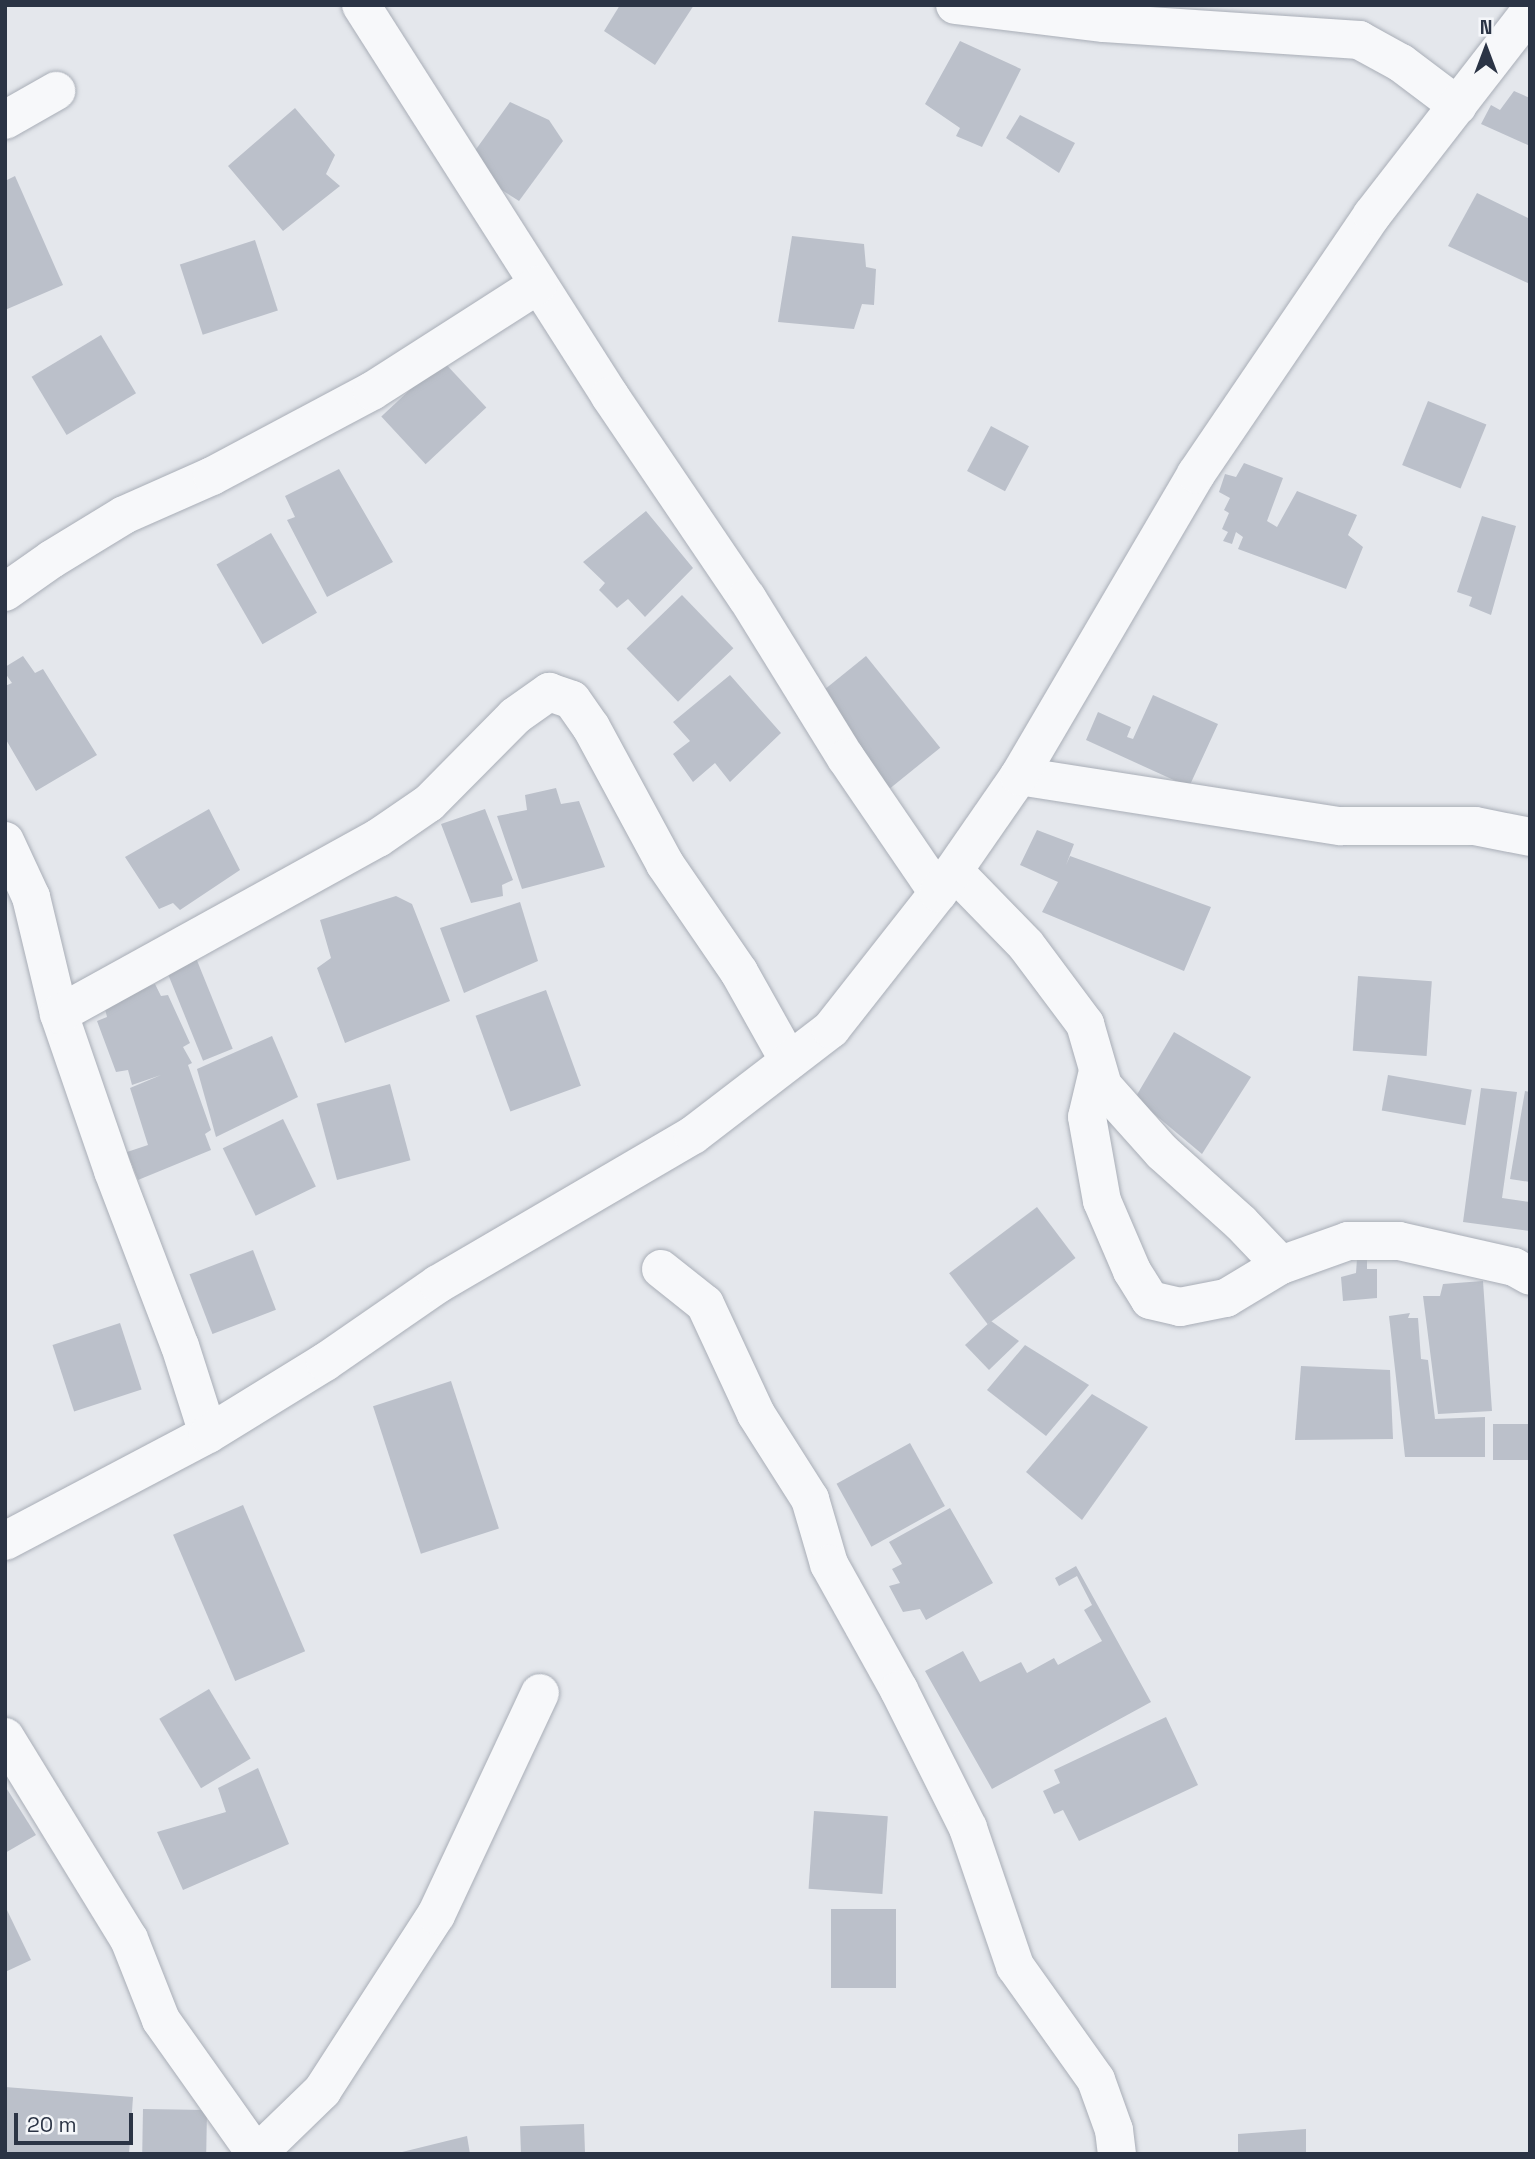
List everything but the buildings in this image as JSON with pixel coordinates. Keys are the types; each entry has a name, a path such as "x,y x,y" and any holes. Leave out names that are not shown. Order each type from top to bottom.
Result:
{"street":[{"path":"361,5 538,285 747,598 846,758 946,882 1026,945 1085,1024 1103,1086 1162,1153 1241,1223 1281,1265"},
{"path":"955,5 1117,24 1359,40 1401,63 1458,106"},
{"path":"5,1541 208,1434 325,1362 438,1284 694,1135 831,1029 946,882 1019,776 1196,474 1372,215 1530,12"},
{"path":"5,120 56,91"},
{"path":"5,592 52,559 124,515 212,476 372,391 538,285"},
{"path":"59,1014 378,838 429,803 515,716 549,692 572,700 591,727 665,864 740,972 789,1061"},
{"path":"1019,776 1340,827 1475,826 1530,837"},
{"path":"5,841 31,897 59,1014 113,1171 180,1346 208,1434"},
{"path":"1098,1071 1087,1118 1102,1201 1132,1271 1150,1300 1180,1307 1226,1298 1281,1265 1348,1241 1399,1241 1514,1267 1530,1276"},
{"path":"661,1269 705,1304 756,1415 810,1499 829,1564 898,1690 968,1828 1015,1966 1096,2080 1114,2130 1117,2154"},
{"path":"5,1737 129,1939 161,2020 257,2154 322,2091 436,1915 540,1693"}]}
